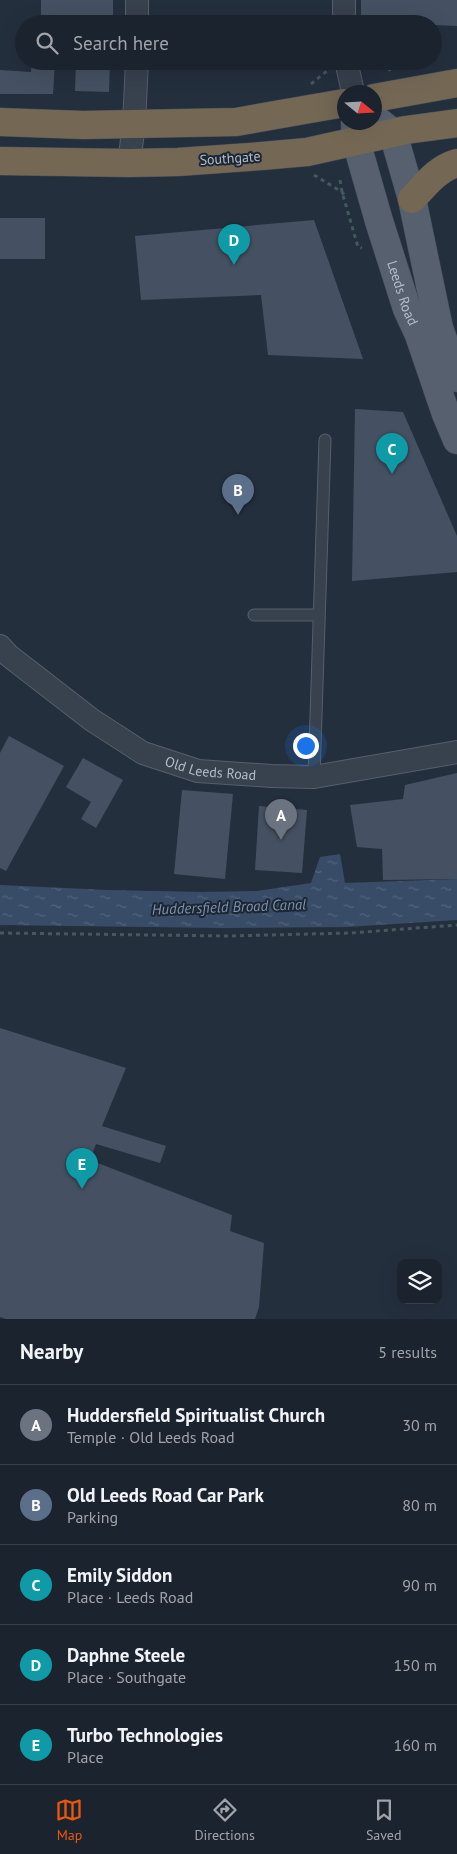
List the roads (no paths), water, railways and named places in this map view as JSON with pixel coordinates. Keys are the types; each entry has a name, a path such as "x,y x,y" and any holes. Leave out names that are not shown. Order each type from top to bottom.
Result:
{"highway":[{"path":"382,97 457,83"},
{"path":"0,122 83,125 236,122 337,104"},
{"name":"Southgate","path":"0,161 129,163 178,162 262,156 307,152 355,132 384,125 457,123"},
{"path":"412,199 430,180 449,165 457,163"}],"main road":[{"name":"Leeds Road","path":"384,125 412,199 439,328 457,378"},
{"name":"Leeds Road","path":"355,132 408,309 419,334 446,414 457,440"}],"street":[{"path":"137,0 137,15"},
{"path":"344,0 344,15"},
{"path":"129,163 134,124 136,70"},
{"path":"348,70 351,85"},
{"name":"Old Leeds Road","path":"0,646 8,655 92,720 143,753 198,771 314,777 457,752"}],"lane":[{"path":"314,777 325,440"},
{"path":"254,616 319,615"}],"water":[{"name":"Huddersfield Broad Canal","path":"340,854 345,883 457,879 457,920 346,927 222,928 0,925 0,885 107,890 257,891 311,883 320,857"}],"place":[{"name":"Daphne Steele","path":"234,265"},
{"name":"Emily Siddon","path":"392,474"},
{"name":"Old Leeds Road Car Park","path":"238,515"},
{"name":"Huddersfield Spiritualist Church","path":"281,840"},
{"name":"Turbo Technologies","path":"82,1189"}]}
